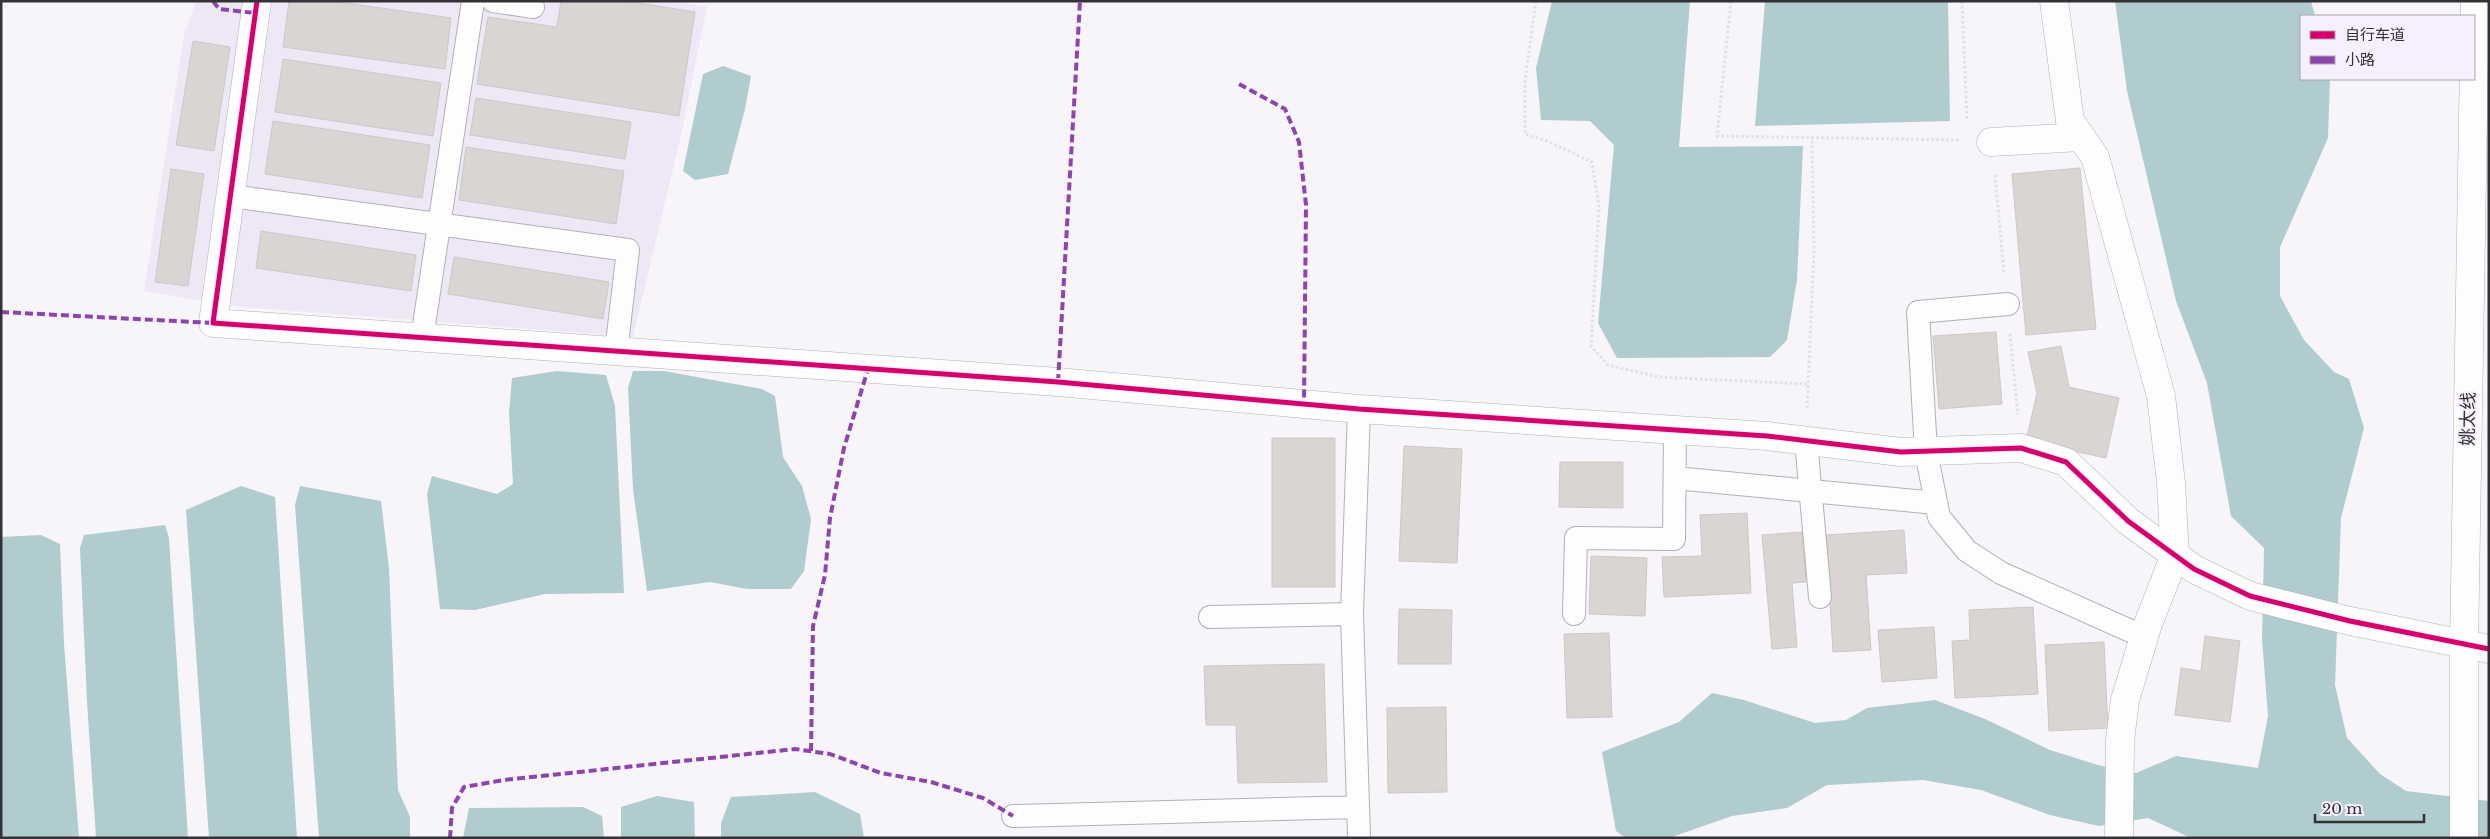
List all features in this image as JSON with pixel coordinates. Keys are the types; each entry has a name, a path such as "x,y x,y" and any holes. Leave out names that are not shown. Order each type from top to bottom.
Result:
{"street":[{"path":"257,1 213,323 1058,382 1359,409 1675,430 1806,441 1901,452 2022,448 2066,462 2128,521 2194,569 2250,596 2350,621 2477,647"},
{"path":"2054,1 2070,121 2095,157 2161,396 2171,483 2175,555 2144,637 2125,700 2120,740 2119,835"},
{"name":"姚太线","path":"2464,838 2464,787 2477,647 2475,1"},
{"path":"1979,141 2081,137"}],"lane":[{"path":"422,338 473,1"},
{"path":"492,1 533,7"},
{"path":"230,196 628,250 616,352"},
{"path":"2008,304 1918,312 1926,452 1939,517 1967,551 2001,573 2144,637"},
{"path":"1359,409 1352,614 1359,838"},
{"path":"1574,614 1576,538 1674,539 1675,430"},
{"path":"1806,441 1820,598"},
{"path":"1675,478 1936,503"},
{"path":"1210,617 1352,614"},
{"path":"1013,816 1357,807"}],"path":[{"path":"1536,1 1525,79 1525,134 1547,141 1592,162 1599,206 1591,346 1608,366 1659,377 1806,384"},
{"path":"1731,1 1717,136 1979,141 1962,1"},
{"path":"1806,441 1806,384 1814,251 1812,137"}],"shaded area":[{"path":"196,1 674,1 707,7 682,131 633,337 241,307 144,291 184,35"}],"water":[{"path":"1552,1 1690,1 1679,147 1803,146 1797,280 1787,340 1770,357 1617,358 1598,323 1614,145 1590,121 1541,120 1536,68"},
{"path":"1765,1 1948,1 1950,121 1755,126"},
{"path":"2115,1 2311,1 2315,15 2300,15 2300,80 2330,80 2328,138 2280,247 2280,296 2304,340 2334,372 2349,379 2364,428 2341,518 2335,685 2347,738 2380,774 2406,791 2489,801 2489,838 2191,838 2148,818 2099,826 2050,815 1981,790 1923,780 1827,785 1787,808 1732,816 1669,838 1626,838 1616,831 1602,752 1679,722 1712,693 1744,700 1815,723 1846,720 1867,708 1935,700 1985,719 2050,750 2098,765 2136,773 2176,756 2258,768 2268,716 2262,639 2264,548 2231,516 2207,383 2176,301 2127,91"},
{"path":"723,66 751,76 745,109 728,174 695,180 683,171 703,74"},
{"path":"557,371 606,375 615,406 624,593 545,594 475,610 440,609 427,494 432,476 497,494 513,484 509,413 512,378"},
{"path":"633,371 664,371 762,389 775,396 783,457 802,486 811,519 804,571 791,589 747,589 710,582 647,591 633,489 628,388"},
{"path":"241,486 275,497 297,838 209,838 186,510"},
{"path":"300,486 381,501 389,568 398,790 410,817 410,838 319,838 295,505"},
{"path":"165,525 169,538 188,838 96,838 80,548 84,535"},
{"path":"41,535 60,544 64,644 79,838 1,838 1,537"},
{"path":"815,792 860,814 864,838 721,838 721,823 731,797"},
{"path":"657,796 694,802 695,838 621,838 621,807"},
{"path":"583,807 602,816 604,838 463,838 469,808"}],"building":[{"path":"289,1 332,1 451,18 445,69 283,47"},
{"path":"561,1 626,1 695,12 679,116 477,84 488,17 557,27"},
{"path":"193,41 230,47 214,151 176,145"},
{"path":"283,59 441,83 433,136 275,112"},
{"path":"476,98 631,122 625,159 470,135"},
{"path":"273,121 430,145 422,198 265,174"},
{"path":"466,147 624,171 616,224 459,200"},
{"path":"2080,168 2096,329 2026,335 2012,174"},
{"path":"171,169 204,174 188,286 155,282"},
{"path":"261,231 416,255 411,291 256,268"},
{"path":"454,257 609,282 603,319 448,294"},
{"path":"1996,332 2002,404 1939,409 1933,336"},
{"path":"2061,346 2069,387 2119,398 2106,458 2026,441 2037,393 2028,352"},
{"path":"1272,438 1335,438 1335,587 1272,587"},
{"path":"1404,446 1462,449 1457,563 1399,561"},
{"path":"1560,462 1623,462 1623,508 1559,507"},
{"path":"1747,513 1751,593 1664,597 1662,557 1702,556 1700,515"},
{"path":"1904,530 1907,573 1866,575 1871,650 1833,652 1826,535"},
{"path":"1802,532 1806,582 1792,583 1797,647 1772,649 1762,535"},
{"path":"1591,556 1647,558 1645,616 1589,614"},
{"path":"2033,607 2038,694 1955,698 1952,641 1970,640 1969,610"},
{"path":"1399,609 1452,610 1451,664 1398,664"},
{"path":"1934,627 1937,678 1882,682 1878,630"},
{"path":"1609,633 1612,717 1567,718 1564,634"},
{"path":"2205,636 2240,641 2230,722 2175,715 2181,668 2201,671"},
{"path":"2104,642 2108,728 2049,731 2045,645"},
{"path":"1324,664 1327,782 1238,783 1236,725 1206,725 1204,666"},
{"path":"1446,707 1447,792 1388,793 1387,708"}],"marked path":[{"path":"213,1 219,9 255,13"},
{"path":"1058,382 1080,1"},
{"path":"1239,84 1285,109 1299,142 1306,205 1304,404"},
{"path":"1,312 213,323"},
{"path":"811,751 813,626 825,575 830,518 844,448 868,369"},
{"path":"450,838 452,808 464,787 504,780 795,749 830,754 881,773 931,782 983,798 1013,816"}],"cycle path":[{"path":"257,1 213,323 1058,382 1359,409 1767,436 1901,452 2021,448 2066,462 2128,521 2194,569 2250,596 2350,621 2489,649"}]}
